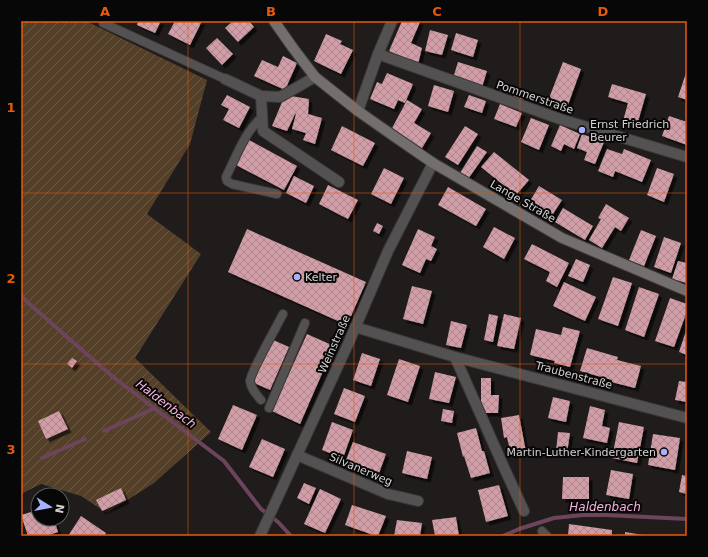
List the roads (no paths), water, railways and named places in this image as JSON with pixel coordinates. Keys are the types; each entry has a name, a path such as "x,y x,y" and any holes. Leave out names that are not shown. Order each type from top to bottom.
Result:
{"main road":[{"name":"Lange Straße","path":"274,21 315,77 358,111 433,163 562,238 687,291"}],"street":[{"path":"358,111 378,54 392,21"},
{"name":"Pommerstraße","path":"378,54 560,119 687,157"},
{"path":"225,79 261,96 280,97 315,77"},
{"path":"261,96 263,131 339,182"},
{"name":"Weinstraße","path":"260,536 355,328 388,251 433,163"},
{"name":"Traubenstraße","path":"355,328 455,357 687,418"},
{"path":"455,357 524,511"},
{"name":"Silvanerweg","path":"297,455 388,494 418,501"}],"lane":[{"path":"103,23 225,79"},
{"path":"262,117 254,124 247,134 226,176 227,181 232,184 277,194"},
{"path":"261,400 252,389 250,380 283,314"},
{"path":"269,408 305,323"}],"waterway":[{"name":"Haldenbach","path":"21,295 27,302 113,377 224,461 261,509 278,522 291,536"},
{"path":"104,431 155,408"},
{"path":"42,458 85,439"},
{"name":"Haldenbach","path":"503,536 519,529 554,518 583,515 687,519"}],"place":[{"name":"Ernst Friedrich Beurer","path":"582,130"},
{"name":"Kelter","path":"297,277"},
{"name":"Martin-Luther-Kindergarten","path":"664,452"}]}
